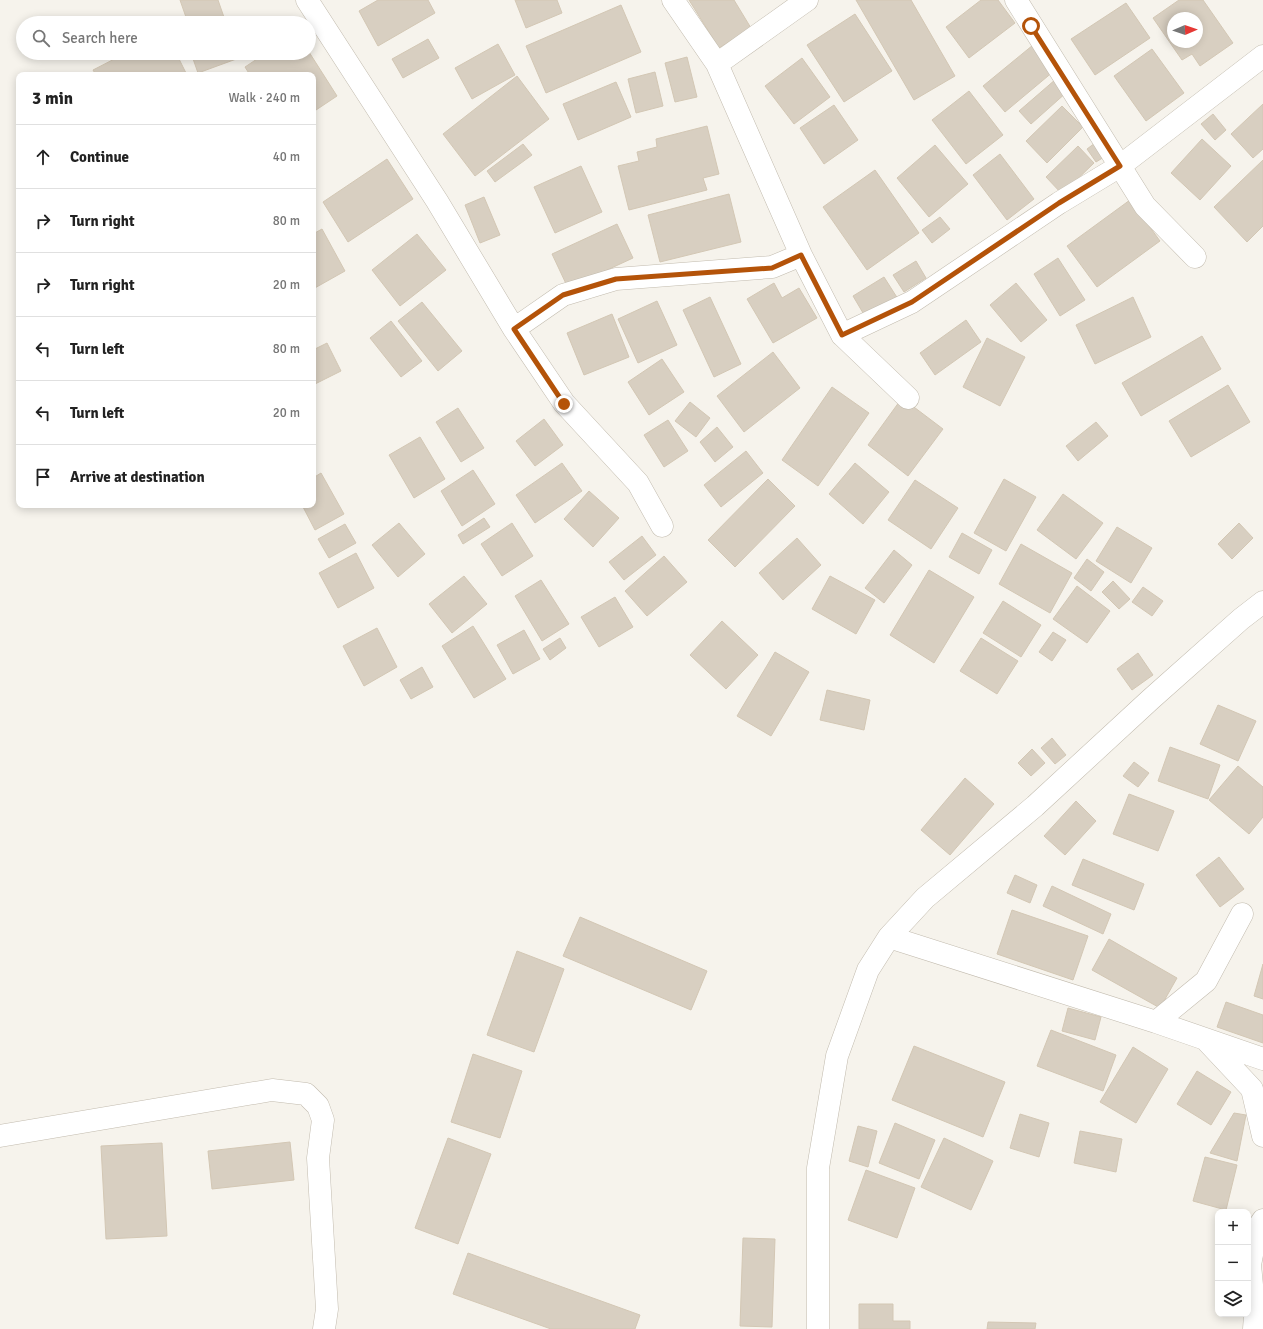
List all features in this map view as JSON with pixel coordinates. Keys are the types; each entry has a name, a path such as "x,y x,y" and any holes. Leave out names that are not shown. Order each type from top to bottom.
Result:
{"street":[{"path":"307,0 437,201 514,329 564,404 638,483 662,526"},
{"path":"673,0 717,64 801,255 842,335 908,398"},
{"path":"717,64 807,0"},
{"path":"1016,0 1145,206 1195,258"},
{"path":"842,335 912,302 1059,203 1120,166 1263,56"},
{"path":"514,329 563,295 616,279 772,268 801,255"},
{"path":"818,1329 818,1168 837,1056 868,970 889,937 925,898 1035,806 1151,699 1241,619 1263,602"},
{"path":"1156,1022 1206,981 1242,914"},
{"path":"889,937 1204,1037 1263,1059"},
{"path":"1204,1037 1252,1089 1263,1136"},
{"path":"0,1136 272,1090 306,1094 318,1106 323,1120 318,1158 327,1309 324,1329"},
{"path":"1254,1329 1255,1315 1250,1265 1257,1229 1263,1220"}],"building":[{"path":"180,0 218,0 224,16 186,16"},
{"path":"378,0 428,0 435,13 378,46 359,11"},
{"path":"515,0 557,0 562,13 526,28"},
{"path":"689,0 734,0 751,28 719,48"},
{"path":"856,0 911,0 955,76 914,100"},
{"path":"981,0 998,0 1015,23 969,58 946,27"},
{"path":"1179,0 1203,0 1233,43 1200,66 1192,54 1182,60 1174,48 1203,48 1203,12 1167,12 1167,38 1153,18"},
{"path":"1126,3 1150,38 1095,75 1071,39"},
{"path":"621,5 641,52 546,93 526,46"},
{"path":"855,14 892,71 844,102 807,45"},
{"path":"428,39 439,58 403,78 392,59"},
{"path":"498,44 515,75 472,99 455,68"},
{"path":"1033,45 1054,71 1005,112 983,86"},
{"path":"1152,49 1184,93 1146,121 1114,76"},
{"path":"687,57 697,97 675,102 665,63"},
{"path":"802,58 830,97 794,124 765,86"},
{"path":"112,60 180,60 186,72 94,72 93,70"},
{"path":"193,60 234,60 201,72 198,72"},
{"path":"256,60 314,60 337,96 316,110 316,72 248,72 245,67"},
{"path":"655,72 663,106 636,113 628,79"},
{"path":"517,76 549,119 475,176 443,134"},
{"path":"1056,79 1067,92 1031,124 1019,111"},
{"path":"616,82 631,117 578,140 563,104"},
{"path":"969,91 1003,135 966,164 932,120"},
{"path":"1263,104 1263,149 1253,158 1231,134"},
{"path":"834,105 858,140 824,164 800,128"},
{"path":"1062,106 1083,127 1047,163 1026,141"},
{"path":"1213,114 1226,130 1215,140 1201,124"},
{"path":"707,126 719,174 703,178 707,190 629,210 618,166 639,161 637,152 657,147 656,139"},
{"path":"1202,139 1231,166 1200,200 1171,173"},
{"path":"1099,140 1109,154 1096,162 1087,149"},
{"path":"523,144 532,155 495,182 487,171"},
{"path":"935,145 968,184 929,217 897,178"},
{"path":"1078,146 1094,163 1062,194 1046,177"},
{"path":"1000,154 1034,199 1007,220 973,175"},
{"path":"387,159 413,199 348,242 323,202"},
{"path":"1263,160 1263,226 1247,242 1214,207"},
{"path":"581,166 602,212 555,233 534,187"},
{"path":"875,170 919,233 867,270 823,207"},
{"path":"729,194 741,242 660,262 648,215"},
{"path":"484,197 500,235 480,243 465,205"},
{"path":"1130,200 1160,241 1097,287 1067,246"},
{"path":"940,217 950,229 932,243 922,230"},
{"path":"617,224 633,258 568,288 552,254"},
{"path":"322,229 345,271 316,287 316,232"},
{"path":"417,234 446,270 400,306 372,270"},
{"path":"1058,258 1085,300 1060,316 1034,274"},
{"path":"916,261 926,278 904,292 893,275"},
{"path":"884,277 898,299 866,318 853,296"},
{"path":"774,283 782,298 799,288 817,318 773,343 747,299"},
{"path":"1016,283 1047,320 1021,342 990,305"},
{"path":"710,297 741,364 714,377 683,310"},
{"path":"1133,297 1151,337 1095,364 1076,325"},
{"path":"657,301 677,345 638,363 618,319"},
{"path":"422,302 462,351 438,371 398,321"},
{"path":"612,314 629,357 584,375 567,333"},
{"path":"966,320 981,342 935,375 920,353"},
{"path":"391,321 422,361 401,377 370,338"},
{"path":"1202,336 1221,369 1141,416 1122,383"},
{"path":"987,338 1025,357 1000,406 963,387"},
{"path":"327,343 341,371 316,384 316,348"},
{"path":"773,352 800,388 744,432 717,396"},
{"path":"662,359 684,392 649,415 628,382"},
{"path":"1228,385 1250,422 1191,457 1169,421"},
{"path":"832,387 869,413 818,486 782,460"},
{"path":"902,398 943,429 908,476 868,445"},
{"path":"690,402 710,418 696,437 675,421"},
{"path":"458,408 484,448 461,462 436,422"},
{"path":"544,419 563,445 535,466 516,441"},
{"path":"668,420 688,451 664,467 644,435"},
{"path":"1096,422 1108,436 1078,461 1066,446"},
{"path":"717,427 733,447 715,462 700,442"},
{"path":"420,437 445,479 414,498 389,455"},
{"path":"746,451 763,473 721,507 704,485"},
{"path":"562,463 582,491 535,523 516,495"},
{"path":"855,463 889,492 863,524 829,494"},
{"path":"473,470 495,504 462,526 441,491"},
{"path":"321,473 344,514 315,530 304,508 316,508 316,476"},
{"path":"768,479 795,506 735,567 708,540"},
{"path":"1004,479 1036,497 1006,551 974,533"},
{"path":"915,480 958,508 931,549 888,520"},
{"path":"589,491 619,518 593,547 564,519"},
{"path":"1063,494 1103,523 1076,559 1037,530"},
{"path":"484,518 490,527 463,544 458,535"},
{"path":"399,523 425,554 398,577 372,545"},
{"path":"512,523 533,556 502,576 481,544"},
{"path":"1239,523 1253,538 1232,559 1218,544"},
{"path":"345,524 356,543 329,558 318,539"},
{"path":"1117,527 1152,548 1131,583 1096,561"},
{"path":"962,533 992,550 979,574 949,557"},
{"path":"642,536 656,555 624,580 609,562"},
{"path":"797,538 821,565 783,600 759,573"},
{"path":"1021,544 1072,573 1050,613 999,584"},
{"path":"894,550 912,565 884,603 865,588"},
{"path":"356,553 374,588 338,608 319,573"},
{"path":"664,556 687,582 647,616 625,591"},
{"path":"1087,559 1104,572 1091,591 1074,578"},
{"path":"929,570 974,597 934,663 890,635"},
{"path":"464,576 487,604 452,633 429,604"},
{"path":"830,576 875,600 856,634 812,609"},
{"path":"541,580 569,624 542,641 515,596"},
{"path":"1113,581 1130,599 1119,609 1102,592"},
{"path":"1077,586 1110,611 1087,643 1053,619"},
{"path":"1143,587 1163,601 1152,616 1132,602"},
{"path":"615,597 633,627 599,647 581,617"},
{"path":"1003,601 1041,625 1021,657 983,633"},
{"path":"722,621 758,655 726,689 690,655"},
{"path":"473,626 506,679 474,698 442,646"},
{"path":"377,628 397,667 364,686 343,646"},
{"path":"524,630 540,659 513,674 497,645"},
{"path":"1053,632 1066,640 1052,661 1039,652"},
{"path":"560,638 566,648 550,660 543,649"},
{"path":"981,638 1018,661 997,694 960,671"},
{"path":"775,652 809,672 771,736 737,716"},
{"path":"1138,653 1153,675 1132,690 1117,669"},
{"path":"422,667 433,687 411,699 400,680"},
{"path":"827,690 870,700 864,730 820,720"},
{"path":"1218,705 1256,721 1238,761 1200,744"},
{"path":"1052,738 1066,755 1055,764 1041,748"},
{"path":"1170,747 1220,765 1208,799 1158,781"},
{"path":"1032,749 1045,763 1031,776 1018,763"},
{"path":"1134,762 1149,773 1138,787 1123,776"},
{"path":"1238,766 1263,787 1263,817 1249,834 1209,800"},
{"path":"965,778 994,804 950,855 921,830"},
{"path":"1129,794 1174,811 1158,851 1113,834"},
{"path":"1076,801 1096,821 1065,855 1044,836"},
{"path":"1219,857 1244,889 1220,907 1196,875"},
{"path":"1083,859 1144,884 1134,910 1072,885"},
{"path":"1015,875 1037,885 1030,903 1007,893"},
{"path":"1052,886 1111,914 1103,934 1043,906"},
{"path":"1012,910 1088,936 1073,980 997,954"},
{"path":"580,917 707,971 691,1010 563,956"},
{"path":"1109,939 1177,978 1160,1008 1092,970"},
{"path":"517,951 564,969 534,1052 487,1035"},
{"path":"1263,964 1263,999 1254,996"},
{"path":"1226,1002 1263,1015 1263,1043 1217,1027"},
{"path":"1068,1008 1101,1017 1095,1040 1062,1031"},
{"path":"1051,1030 1116,1055 1103,1091 1037,1066"},
{"path":"914,1046 1005,1082 983,1137 892,1100"},
{"path":"1133,1047 1168,1069 1136,1123 1100,1102"},
{"path":"473,1054 522,1071 500,1138 451,1122"},
{"path":"1197,1071 1231,1092 1211,1125 1177,1104"},
{"path":"1234,1113 1246,1115 1237,1161 1210,1153"},
{"path":"1020,1114 1049,1123 1039,1157 1010,1148"},
{"path":"895,1123 935,1140 919,1179 879,1163"},
{"path":"858,1126 877,1131 868,1167 849,1161"},
{"path":"1080,1131 1122,1139 1116,1172 1074,1163"},
{"path":"448,1138 491,1154 458,1244 415,1228"},
{"path":"944,1138 993,1161 971,1210 921,1187"},
{"path":"290,1142 294,1180 212,1189 208,1151"},
{"path":"162,1143 167,1236 106,1239 101,1146"},
{"path":"1205,1157 1237,1165 1226,1209 1193,1201"},
{"path":"866,1170 915,1188 897,1238 848,1220"},
{"path":"743,1238 775,1239 772,1327 740,1326"},
{"path":"468,1253 640,1315 635,1329 551,1329 453,1294"},
{"path":"859,1304 893,1304 893,1321 910,1321 910,1329 859,1329"},
{"path":"988,1322 1036,1323 1035,1329 987,1329"}],"route":[{"path":"564,404 514,329 563,295 616,279 772,268 801,255 842,335 912,302 1059,203 1120,166 1031,26"}]}
